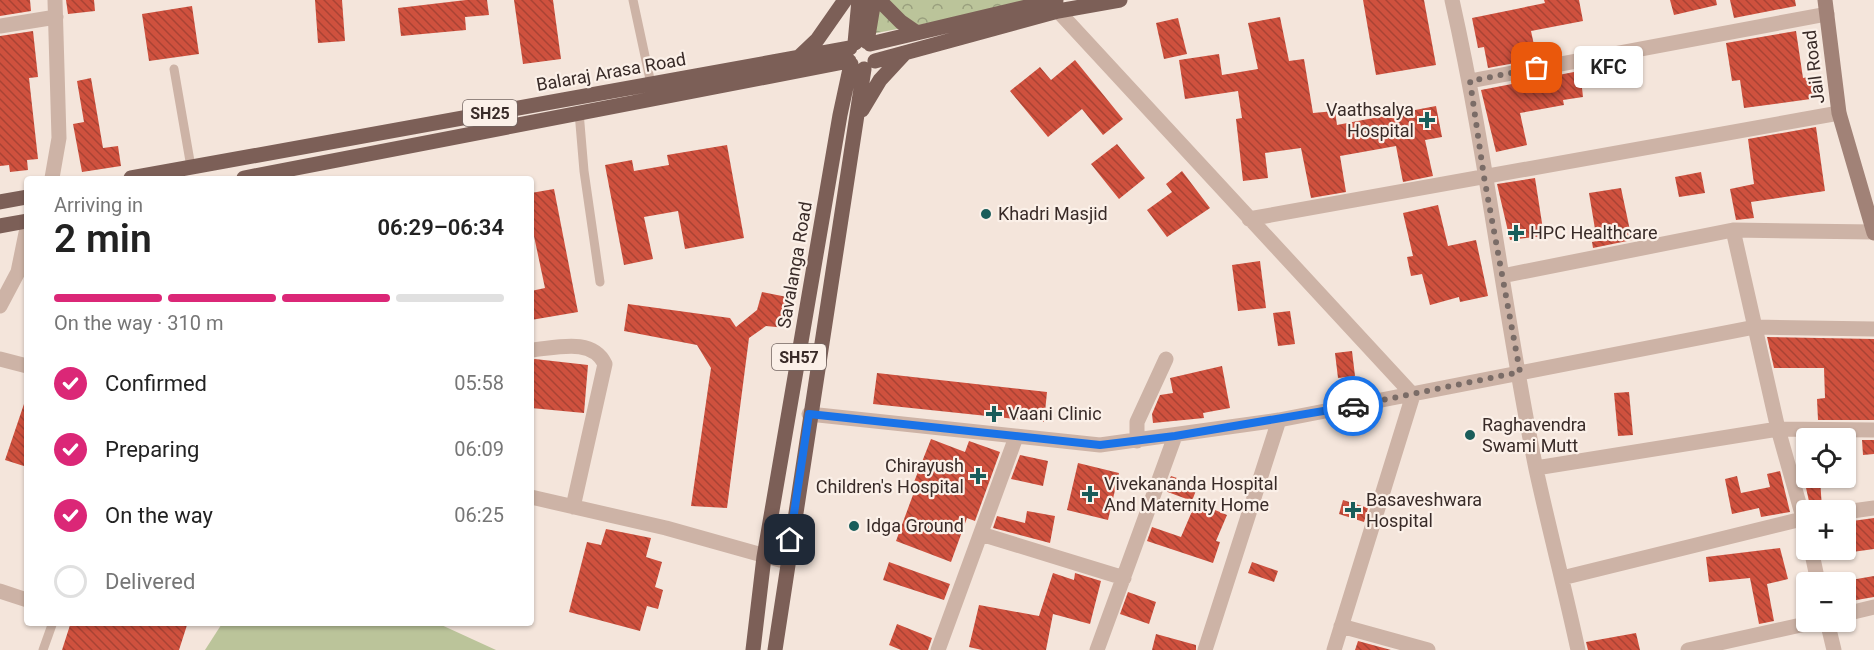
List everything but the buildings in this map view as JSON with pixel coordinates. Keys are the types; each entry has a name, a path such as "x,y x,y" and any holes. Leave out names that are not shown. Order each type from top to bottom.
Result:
{"main road":[{"path":"798,58 817,40 845,0"},
{"name":"Savalanga Road","path":"775,650 809,414 855,124 860,54 859,0"},
{"name":"Savalanga Road","path":"753,650 764,557 840,115 860,54 874,0"},
{"path":"879,0 916,33"},
{"path":"860,54 905,52 1056,4 1120,0"},
{"name":"Balaraj Arasa Road","path":"254,176 860,54 916,33 1056,4"},
{"name":"Jail Road","path":"1826,7 1839,113 1873,228"},
{"path":"855,124 879,80 905,52"},
{"name":"Balaraj Arasa Road","path":"143,176 798,58 860,54"},
{"path":"0,202 24,198"},
{"path":"0,226 24,222"}],"street":[{"path":"51,176 59,138 55,0"},
{"path":"1452,0 1470,81 1484,177 1536,468 1578,650"},
{"path":"1056,4 1413,395"},
{"path":"1470,81 1826,7"},
{"path":"0,26 56,17"},
{"path":"1250,219 1839,113"},
{"path":"1502,276 1733,230 1873,228"},
{"path":"1733,230 1778,429 1799,500"},
{"path":"0,306 18,272 24,243"},
{"path":"809,414 1100,445 1279,420 1755,327 1874,329"},
{"path":"534,351 590,348 600,355 605,364 573,507"},
{"path":"0,359 24,365"},
{"path":"1137,441 1137,422 1166,359"},
{"path":"1334,650 1413,395"},
{"path":"1205,650 1279,420"},
{"path":"1536,468 1778,429 1874,430"},
{"path":"1097,650 1175,436"},
{"path":"939,650 1016,437"},
{"path":"534,498 666,528 787,562"},
{"path":"1856,510 1874,508"},
{"path":"1562,578 1796,524"},
{"path":"981,534 1124,578"},
{"path":"0,591 24,599"},
{"path":"1856,611 1874,607"},
{"path":"1341,626 1428,650"},
{"path":"1688,650 1796,626"},
{"path":"1830,632 1834,650"}],"lane":[{"path":"633,0 651,84"},
{"path":"174,69 191,168"},
{"path":"579,112 584,171 600,282"},
{"path":"43,650 52,626"}],"green space":[{"path":"871,0 1049,0 866,35"},
{"path":"220,626 444,626 496,650 205,650"}],"way so far":[{"path":"1353,406 1520,372 1484,177 1470,81 1537,68"}],"place":[{"name":"KFC","path":"1537,68"},
{"name":"Vaathsalya Hospital","path":"1427,120"},
{"name":"Khadri Masjid","path":"986,214"},
{"name":"HPC Healthcare","path":"1516,233"},
{"name":"Vaani Clinic","path":"994,414"},
{"name":"Raghavendra Swami Mutt","path":"1470,435"},
{"name":"Chirayush Children's Hospital","path":"978,476"},
{"name":"Vivekananda Hospital And Maternity Home","path":"1090,494"},
{"name":"Basaveshwara Hospital","path":"1353,510"},
{"name":"Idga Ground","path":"854,526"}],"route":[{"path":"790,540 809,414 1100,445 1279,420 1353,406"}]}
